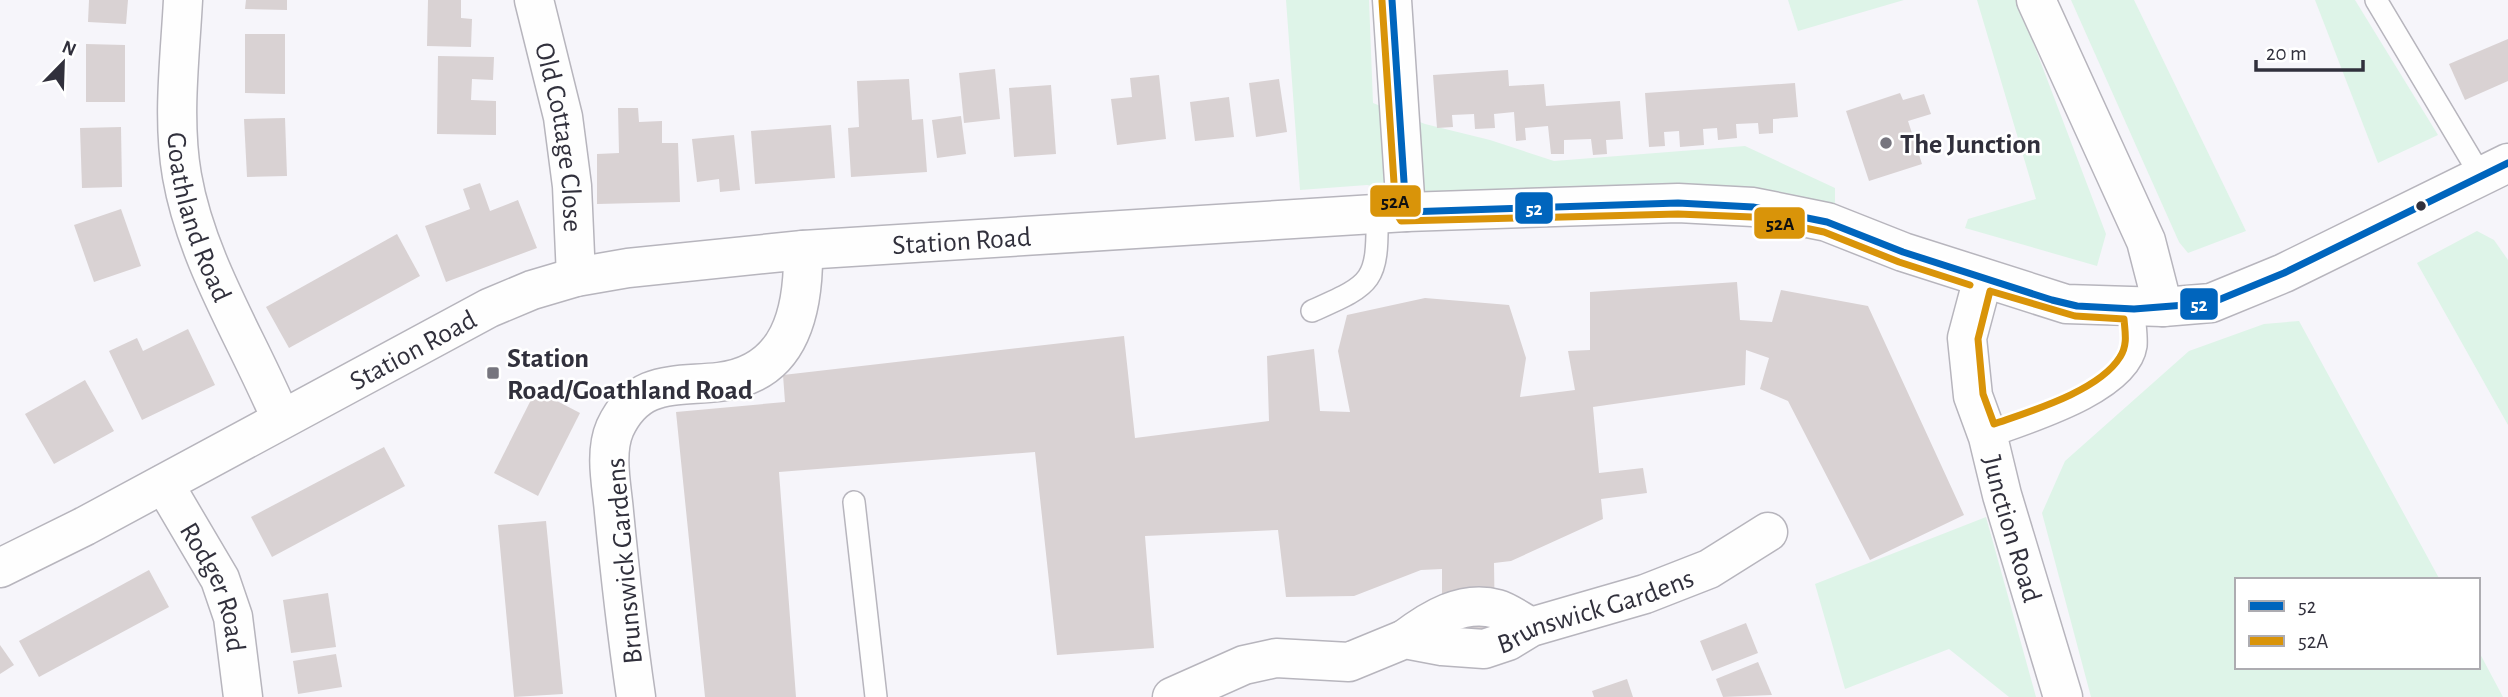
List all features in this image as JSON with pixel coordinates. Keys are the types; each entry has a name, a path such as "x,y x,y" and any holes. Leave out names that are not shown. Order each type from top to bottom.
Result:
{"street":[{"name":"Goathland Road","path":"183,0 177,118 182,176 194,222 212,269 281,419"},
{"name":"Old Cottage Close","path":"534,0 565,130 572,186 576,277"},
{"path":"1392,0 1392,213"},
{"path":"2036,0 2146,241 2148,308"},
{"name":"Station Road","path":"0,568 164,484 489,308 532,290 576,277 628,268 803,250 1392,213 1678,202 1753,207 1827,222 1903,252 2066,304 2148,308 2211,303 2284,273 2494,169"},
{"name":"Brunswick Gardens","path":"636,697 622,600 610,462 614,431 628,406 646,392 674,385 722,382 747,374 769,360 793,329 801,306 803,250"},
{"name":"Junction Road","path":"1983,278 1967,338 1973,396 1988,437 2002,495 2063,697"},
{"name":"Rodger Road","path":"164,484 220,579 233,618 243,697"},
{"name":"Brunswick Gardens","path":"1172,697 1244,665 1276,657 1349,663 1405,639 1442,646 1484,649 1508,641 1531,627 1645,594 1696,574 1768,532"}],"lane":[{"path":"2376,0 2494,169"},
{"path":"1312,312 1357,290 1371,274 1392,213"},
{"path":"1988,437 2067,409 2100,390 2123,370 2136,348 2148,308"},
{"path":"854,502 876,697"}],"green space":[{"path":"1286,0 1369,0 1373,103 1425,124 1490,140 1554,161 1745,146 1835,188 1835,207 1719,185 1462,194 1405,192 1367,185 1300,190"},
{"path":"1788,0 1904,0 1798,31"},
{"path":"1977,0 2017,0 2106,234 2097,266 1965,228 1968,219 2036,199"},
{"path":"2071,0 2134,0 2246,231 2188,253 2179,242"},
{"path":"2315,0 2355,0 2438,135 2378,163"},
{"path":"2477,231 2494,240 2508,260 2508,425 2417,263"},
{"path":"2299,321 2439,578 2235,578 2235,669 2480,669 2480,654 2503,697 2091,697 2042,513 2065,461 2189,351 2264,324"},
{"path":"1986,517 2036,697 2009,697 1949,649 1845,689 1815,584"}],"building":[{"path":"89,0 128,0 126,24 88,22"},
{"path":"246,0 287,0 287,10 245,9"},
{"path":"428,0 461,0 461,18 472,19 471,47 427,46"},
{"path":"245,34 285,34 285,94 245,93"},
{"path":"2508,39 2508,81 2465,100 2449,64"},
{"path":"86,44 125,45 125,102 86,102"},
{"path":"438,56 494,57 493,80 472,79 471,100 496,101 496,135 437,134"},
{"path":"995,69 1000,119 964,123 959,73"},
{"path":"1508,70 1509,86 1544,84 1546,106 1620,101 1623,139 1606,140 1607,154 1593,155 1591,139 1564,140 1564,154 1551,154 1548,126 1525,128 1526,140 1516,141 1514,112 1494,114 1495,128 1475,129 1474,114 1452,115 1453,127 1437,128 1433,75"},
{"path":"1159,75 1166,139 1117,145 1111,99 1132,97 1130,78"},
{"path":"909,79 912,120 923,119 927,172 851,177 848,128 859,127 857,81"},
{"path":"1279,79 1287,132 1256,137 1249,83"},
{"path":"1795,83 1798,117 1773,119 1773,133 1759,134 1758,123 1736,124 1737,138 1718,140 1717,128 1703,129 1704,145 1680,147 1679,131 1664,132 1665,146 1649,147 1645,93"},
{"path":"1051,85 1056,154 1014,157 1009,88"},
{"name":"The Junction","path":"1900,93 1903,100 1924,94 1931,114 1908,121 1922,164 1869,181 1846,111"},
{"path":"1229,97 1234,137 1195,141 1190,102"},
{"path":"618,108 638,108 639,122 662,121 662,143 678,143 680,202 597,204 597,154 619,153"},
{"path":"961,116 966,154 937,158 932,120"},
{"path":"285,118 287,176 247,177 244,119"},
{"path":"831,125 835,178 755,184 751,131"},
{"path":"121,127 122,187 82,188 80,128"},
{"path":"734,135 740,190 720,192 719,179 697,182 692,139"},
{"path":"480,183 490,211 518,200 537,248 446,282 425,226 470,209 463,189"},
{"path":"121,209 141,266 94,282 74,225"},
{"path":"397,234 420,276 289,348 266,307"},
{"path":"1737,282 1740,320 1772,322 1781,290 1868,306 1964,515 1870,560 1788,401 1760,389 1769,358 1746,350 1745,385 1593,407 1599,473 1643,468 1647,493 1601,499 1603,519 1511,561 1494,563 1495,631 1442,628 1442,569 1421,570 1354,596 1286,597 1278,530 1145,536 1154,648 1057,655 1035,452 779,472 796,697 705,697 676,412 785,402 783,375 1124,336 1135,438 1269,421 1267,356 1314,349 1320,411 1350,412 1338,351 1347,315 1425,298 1509,305 1526,358 1520,397 1575,390 1568,351 1590,350 1590,292"},
{"path":"188,329 215,385 142,420 109,351 137,338 143,351"},
{"path":"85,380 114,431 54,464 25,414"},
{"path":"536,390 580,413 538,496 494,473"},
{"path":"384,447 405,486 272,557 251,517"},
{"path":"546,521 563,694 514,697 498,525"},
{"path":"149,570 169,607 39,677 19,641"},
{"path":"328,593 336,647 291,653 283,600"},
{"path":"1746,623 1758,653 1712,671 1700,641"},
{"path":"0,645 14,665 0,674"},
{"path":"336,654 342,687 298,694 293,661"},
{"path":"1758,662 1772,695 1723,697 1716,679"},
{"path":"1627,679 1633,697 1594,697 1592,691"}],"transit line":[{"name":"52","path":"1392,0 1406,212 1678,203 1753,207 1827,222 1903,252 2052,300 2077,306 2134,309 2211,303 2284,273 2508,163"},
{"name":"52A","path":"1382,1 1396,213 1401,221 1678,214 1752,217 1824,232 1899,262 1970,285"},
{"name":"52A","path":"1990,291 2075,316 2124,319 2123,352 2110,369 2081,390 1994,424 1983,394 1978,339 1990,291"}],"place":[{"name":"The Junction","path":"1886,143"},
{"name":"Station Road/Goathland Road","path":"493,373"}]}
